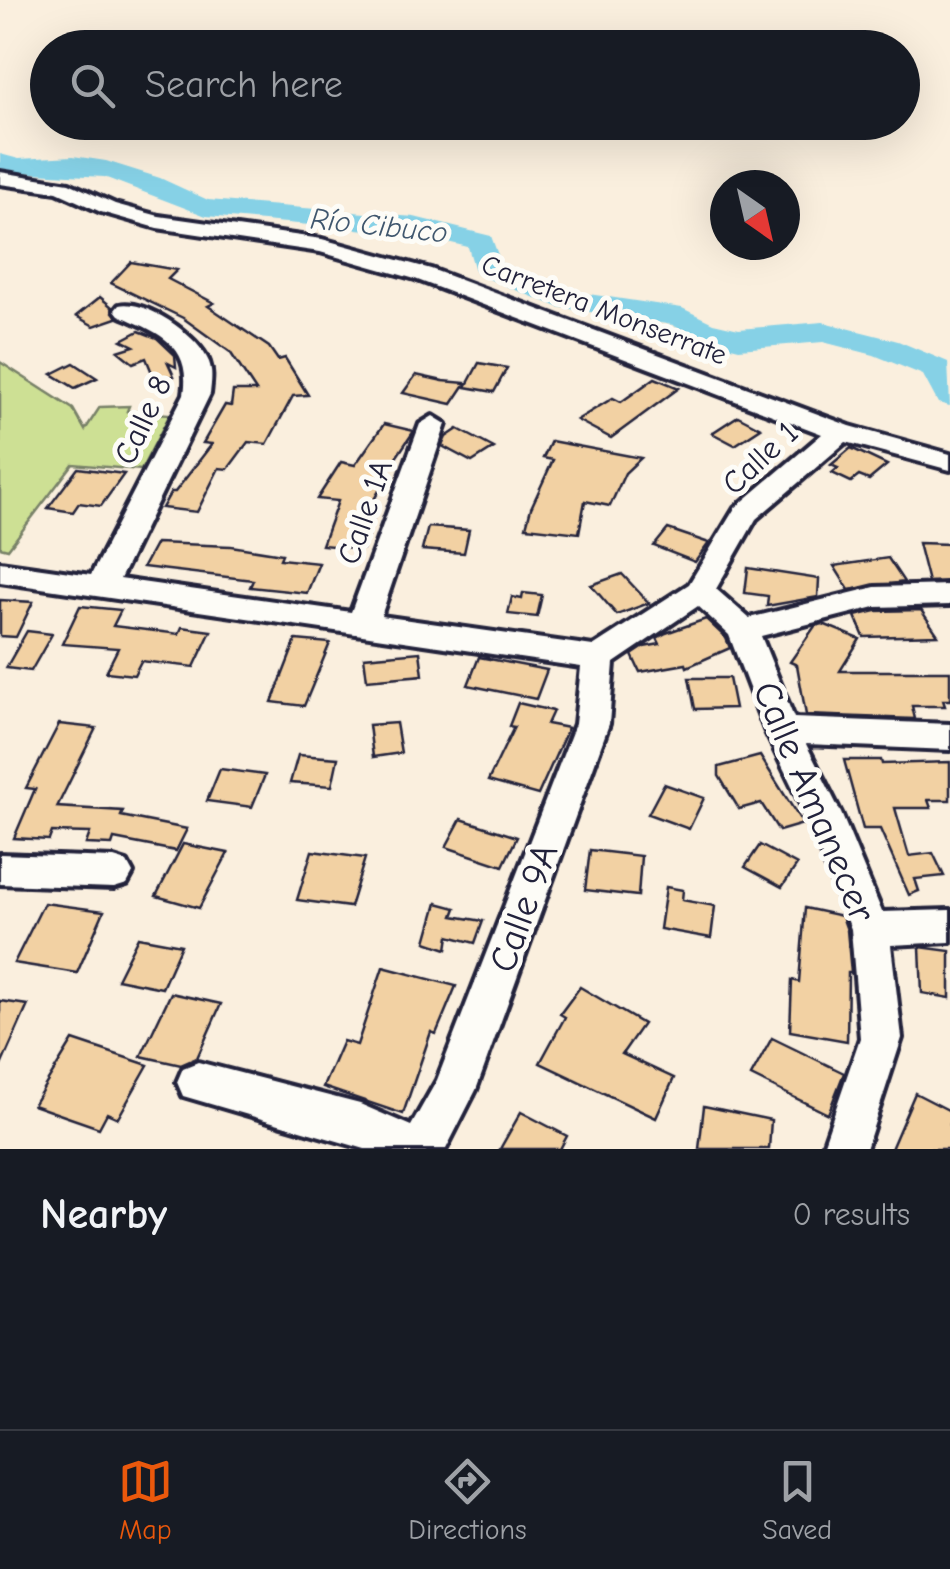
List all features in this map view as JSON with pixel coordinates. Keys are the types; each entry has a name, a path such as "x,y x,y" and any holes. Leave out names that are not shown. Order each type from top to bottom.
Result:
{"street":[{"name":"Carretera Monserrate","path":"0,178 62,188 108,208 157,222 322,246 423,274 841,432 950,462"},
{"name":"Calle 8","path":"101,586 197,394 202,374 198,360 185,344 165,328 127,310"},
{"name":"Calle 1A","path":"364,623 434,424"},
{"name":"Calle 1","path":"700,591 745,514 841,432"},
{"path":"0,572 598,658 700,591"},
{"name":"Calle Amanecer","path":"700,591 743,630 782,730 823,813 870,929 881,1038 844,1149"},
{"path":"743,630 874,597 950,596"},
{"name":"Calle 9A","path":"422,1149 455,1090 592,724 598,658"},
{"path":"782,730 950,737"},
{"path":"0,869 114,872"},
{"path":"870,929 950,926"},
{"path":"198,1082 360,1125 413,1149"}],"green space":[{"path":"0,362 73,409 85,430 100,407 129,406 127,411 170,414 141,470 73,464 8,549 0,547"}],"building":[{"path":"131,262 177,270 168,279 214,303 208,306 269,347 278,360 285,358 308,395 293,396 267,444 248,442 228,469 219,468 197,512 162,508 212,444 203,443 225,405 231,406 233,391 256,391 230,352 183,318 111,283"},
{"path":"100,297 112,307 117,318 94,326 76,316"},
{"path":"139,331 157,338 175,355 176,367 168,363 174,376 155,380 146,358 133,363 118,351 134,346 122,340"},
{"path":"74,363 97,378 75,388 52,374"},
{"path":"479,363 507,368 494,392 466,387"},
{"path":"416,375 466,383 452,404 403,393"},
{"path":"655,378 679,388 611,438 577,420 613,398 621,402"},
{"path":"738,416 761,428 735,445 712,433"},
{"path":"384,424 414,431 383,477 390,472 365,515 374,516 363,549 322,545 338,501 317,499 341,462 355,465"},
{"path":"458,429 494,448 472,462 442,446 446,437"},
{"path":"551,441 641,458 625,473 610,506 585,501 579,533 526,527 553,460 543,458"},
{"path":"851,448 887,465 869,480 859,476 851,482 832,473 838,468 831,465"},
{"path":"78,468 124,474 101,506 79,503 73,512 48,508"},
{"path":"428,527 469,530 464,553 422,550"},
{"path":"668,529 709,543 695,562 654,546"},
{"path":"156,543 231,546 282,554 280,559 319,563 307,593 250,587 253,580 143,567"},
{"path":"918,543 950,544 950,581 928,582"},
{"path":"888,558 904,582 849,590 834,566"},
{"path":"748,568 819,579 818,597 767,606 768,596 745,593"},
{"path":"622,574 649,603 617,615 591,585"},
{"path":"523,593 542,595 537,617 508,614 512,597 522,599"},
{"path":"0,600 33,602 16,637 0,636"},
{"path":"80,606 121,610 113,626 179,634 182,627 211,631 194,667 141,661 134,675 106,672 118,648 62,644"},
{"path":"921,610 938,635 864,637 855,616 876,611"},
{"path":"706,619 726,638 730,648 687,667 686,664 640,672 632,655 644,647 660,644 657,638 666,633"},
{"path":"823,624 860,639 840,671 950,671 950,700 943,700 945,706 912,706 915,719 806,715 797,665 790,662 815,626"},
{"path":"27,631 52,634 31,671 6,668"},
{"path":"296,640 330,643 304,706 272,702"},
{"path":"420,652 423,675 367,680 364,657"},
{"path":"479,657 547,670 536,699 468,685"},
{"path":"689,678 729,678 735,708 695,709"},
{"path":"518,703 553,711 547,724 568,728 538,795 488,781 514,727 509,726"},
{"path":"396,723 401,753 373,757 369,725"},
{"path":"59,724 96,728 57,807 123,811 121,816 187,829 176,851 114,839 112,845 86,844 90,833 52,832 49,840 14,838 35,789 26,788"},
{"path":"298,755 338,758 332,786 290,783"},
{"path":"760,756 803,824 779,831 761,803 739,809 719,776 719,767"},
{"path":"844,760 881,760 882,764 950,762 950,800 928,800 931,808 895,808 909,856 933,853 944,876 915,879 919,891 909,895 880,829 863,829"},
{"path":"220,769 265,775 252,807 207,801"},
{"path":"664,784 704,798 689,829 648,814"},
{"path":"461,819 517,837 503,866 446,847"},
{"path":"183,844 228,853 199,908 156,896"},
{"path":"760,845 797,865 782,887 745,867"},
{"path":"590,850 641,856 638,896 585,890"},
{"path":"312,851 365,858 350,907 297,900"},
{"path":"666,887 683,890 682,900 715,906 711,938 660,929"},
{"path":"44,903 104,911 77,973 14,963"},
{"path":"437,903 456,908 453,916 483,921 475,943 449,936 447,949 426,942"},
{"path":"805,908 842,916 847,930 851,973 847,1041 790,1031 792,980 799,982"},
{"path":"138,937 181,945 162,988 117,979"},
{"path":"920,947 950,951 950,998 922,993"},
{"path":"383,967 456,986 436,1034 431,1032 403,1114 323,1087 343,1041 357,1045"},
{"path":"580,987 643,1024 622,1054 674,1078 656,1118 540,1063 565,1017 560,1014"},
{"path":"171,993 221,1004 197,1058 181,1065 141,1056"},
{"path":"0,1001 28,1005 0,1068"},
{"path":"772,1038 844,1073 828,1114 751,1076"},
{"path":"73,1040 148,1065 118,1118 107,1113 99,1128 33,1105"},
{"path":"915,1093 950,1111 950,1149 891,1149"},
{"path":"704,1106 771,1120 769,1149 699,1149"},
{"path":"521,1112 567,1136 560,1149 500,1149"}],"waterway":[{"name":"Río Cibuco","path":"0,162 19,167 73,164 106,169 206,208 380,222 448,232 481,242 487,268 569,300 682,317 702,330 739,339 823,332 886,348 936,369 950,396"}]}
